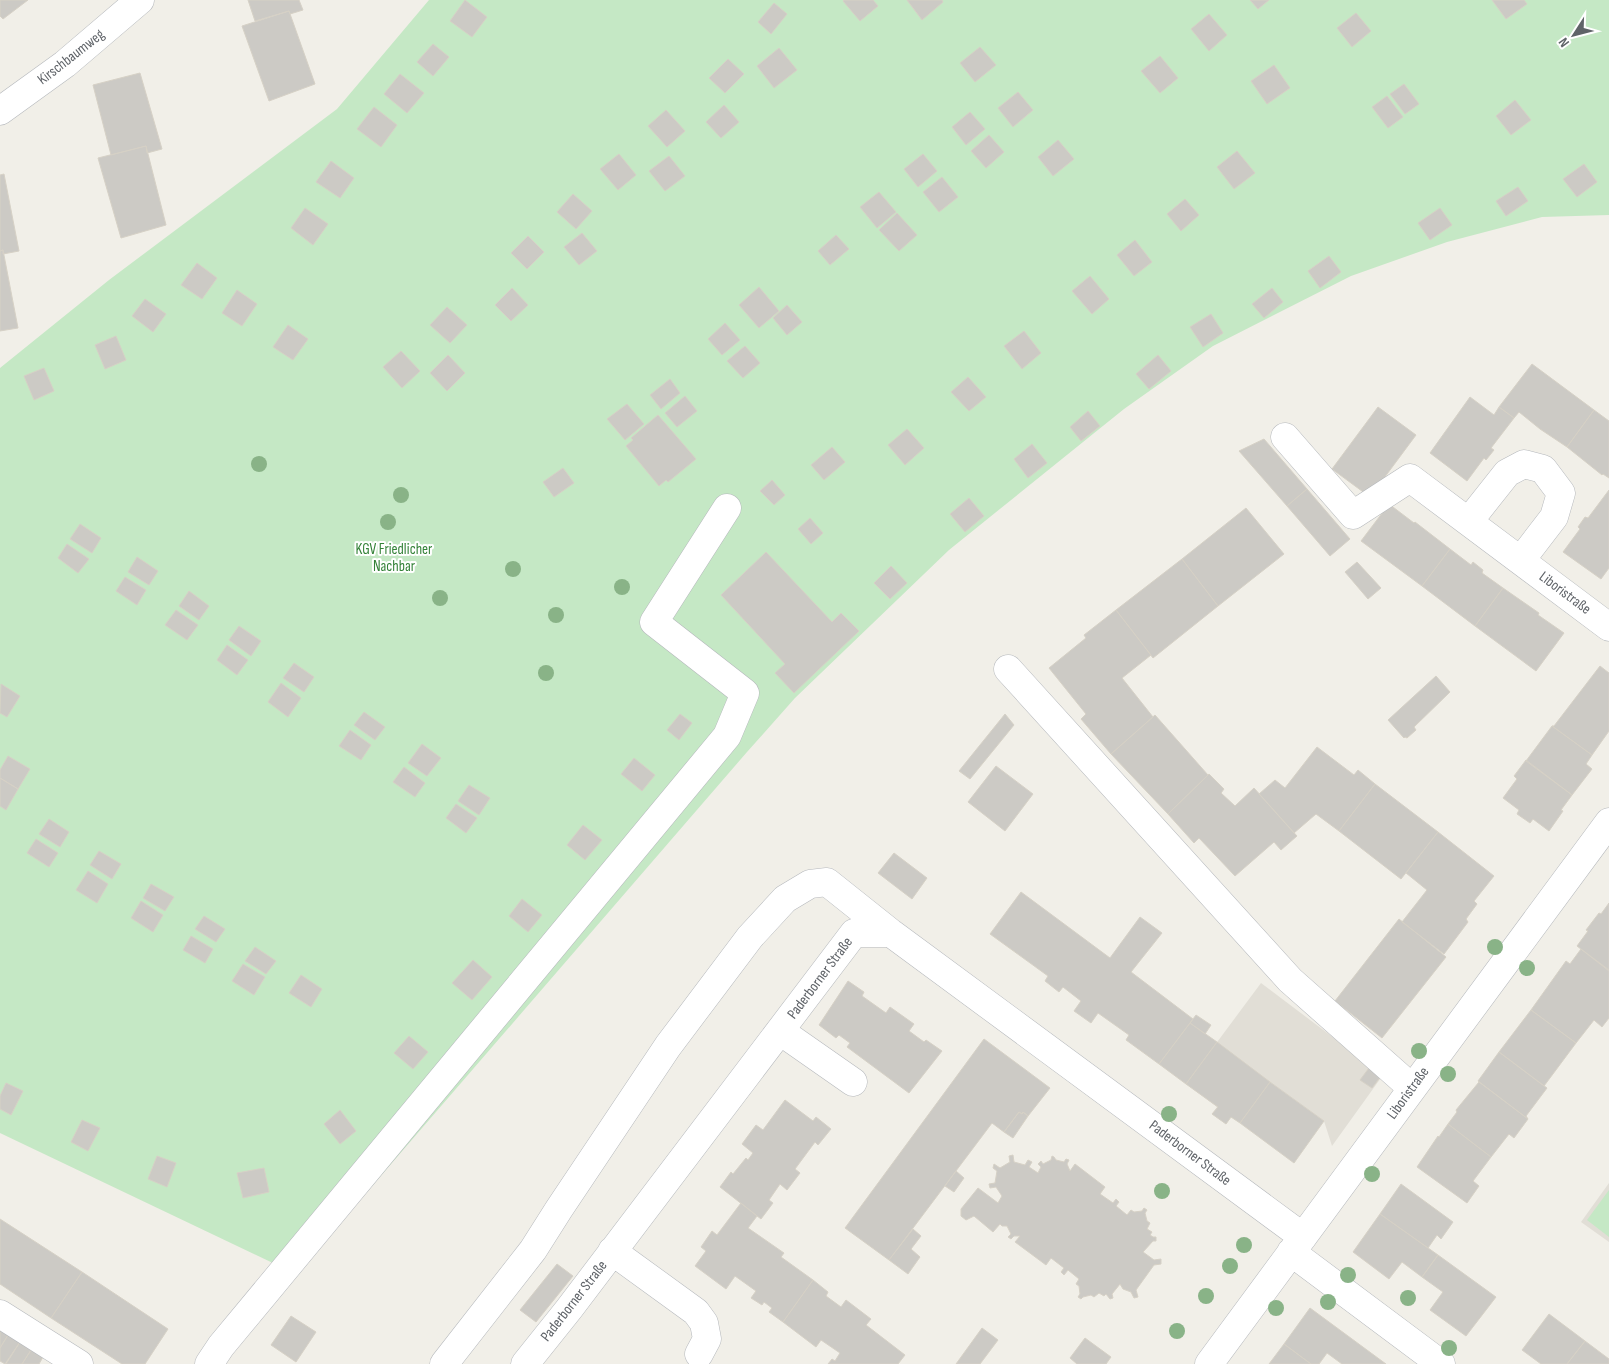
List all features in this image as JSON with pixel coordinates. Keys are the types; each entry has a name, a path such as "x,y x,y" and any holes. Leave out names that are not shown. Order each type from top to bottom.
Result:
{"street":[{"name":"Kirschbaumweg","path":"0,110 65,64 140,0"},
{"name":"Liboristraße","path":"1285,437 1353,516 1410,478 1609,626"},
{"path":"1469,521 1507,473 1524,464 1543,469 1561,492 1554,517 1521,560"},
{"path":"209,1364 226,1339 727,736 745,693 654,622 727,508"},
{"path":"1008,669 1290,980 1412,1088"},
{"name":"Liboristraße","path":"1209,1364 1609,822"},
{"path":"444,1364 534,1250 558,1209 668,1046 750,937 785,899 810,884 827,882 891,932"},
{"name":"Paderborner Straße","path":"525,1364 854,933 891,932 1297,1244 1441,1364"},
{"path":"780,1031 853,1082"},
{"path":"612,1251 696,1312 704,1323 707,1338 699,1354"},
{"path":"0,1314 79,1364"}],"shaded area":[{"path":"1261,983 1383,1075 1332,1146 1324,1121 1270,1082 1240,1123 1231,1117 1226,1124 1212,1114 1217,1107 1186,1084"},
{"path":"1609,1183 1609,1242 1581,1222"}],"green space":[{"name":"KGV Friedlicher Nachbar","path":"429,0 1609,0 1609,215 1542,217 1447,242 1351,276 1213,346 1124,409 949,550 795,698 296,1274 0,1133 0,368 109,280 337,109"},
{"path":"1609,1190 1609,1237 1587,1220"}],"building":[{"path":"0,0 28,0 3,19 0,16"},
{"path":"248,0 299,0 303,10 290,14 289,11 255,21"},
{"path":"465,0 487,17 472,37 450,21"},
{"path":"844,0 873,0 878,6 860,21"},
{"path":"907,0 942,0 943,2 922,20"},
{"path":"1250,0 1269,0 1258,9"},
{"path":"1492,0 1524,0 1527,4 1506,19"},
{"path":"774,3 787,14 771,34 758,22"},
{"path":"289,11 315,84 269,101 242,26"},
{"path":"1356,13 1371,31 1352,47 1337,28"},
{"path":"1209,14 1227,35 1209,51 1191,29"},
{"path":"433,44 449,57 433,76 417,62"},
{"path":"980,47 996,65 975,82 960,63"},
{"path":"779,48 797,70 774,88 757,66"},
{"path":"1160,56 1178,78 1160,93 1141,71"},
{"path":"728,59 744,74 725,93 709,78"},
{"path":"1274,65 1290,88 1267,104 1251,81"},
{"path":"140,73 162,149 147,153 146,146 111,155 93,85"},
{"path":"400,74 424,93 407,113 384,94"},
{"path":"1404,84 1419,104 1405,114 1390,94"},
{"path":"1018,92 1033,110 1013,127 998,108"},
{"path":"1387,96 1403,117 1388,128 1372,107"},
{"path":"1515,100 1531,120 1511,135 1496,116"},
{"path":"724,105 739,122 721,138 706,122"},
{"path":"374,107 397,125 381,147 357,129"},
{"path":"666,110 685,131 667,147 648,126"},
{"path":"970,112 985,129 966,145 952,127"},
{"path":"989,135 1004,152 986,168 971,151"},
{"path":"1058,140 1074,159 1053,176 1038,157"},
{"path":"146,146 166,225 121,238 98,158"},
{"path":"1237,151 1255,173 1234,189 1217,167"},
{"path":"619,154 636,175 618,190 600,169"},
{"path":"923,154 937,171 918,187 904,169"},
{"path":"669,156 685,176 665,191 649,171"},
{"path":"331,161 354,178 340,198 316,182"},
{"path":"1584,164 1597,182 1577,197 1563,179"},
{"path":"4,174 19,251 3,254 3,250 0,251 0,175"},
{"path":"942,177 958,197 939,212 923,192"},
{"path":"1518,187 1528,201 1506,216 1496,201"},
{"path":"879,192 896,212 877,228 860,207"},
{"path":"573,194 592,211 576,229 557,212"},
{"path":"1185,199 1199,215 1181,231 1167,214"},
{"path":"305,208 328,224 313,245 291,228"},
{"path":"1440,208 1452,225 1430,240 1418,223"},
{"path":"897,213 917,235 899,251 879,230"},
{"path":"582,233 597,251 579,265 564,247"},
{"path":"836,235 849,249 830,265 818,251"},
{"path":"528,236 544,252 527,269 511,253"},
{"path":"1135,240 1152,262 1134,276 1117,255"},
{"path":"3,250 18,328 0,331 0,251"},
{"path":"1329,256 1341,272 1320,288 1308,271"},
{"path":"197,263 217,278 202,299 181,285"},
{"path":"1090,276 1109,299 1092,314 1072,291"},
{"path":"759,287 779,311 759,328 739,305"},
{"path":"512,288 528,305 511,321 495,305"},
{"path":"1272,288 1283,302 1264,318 1252,304"},
{"path":"237,290 257,304 242,326 222,313"},
{"path":"145,299 166,314 153,332 132,316"},
{"path":"787,305 802,322 787,335 773,318"},
{"path":"447,307 467,325 450,343 430,325"},
{"path":"1211,314 1223,333 1203,347 1190,327"},
{"path":"725,323 740,340 722,355 708,339"},
{"path":"288,325 308,339 293,360 273,347"},
{"path":"1024,331 1041,353 1022,369 1004,346"},
{"path":"116,336 126,360 105,369 95,345"},
{"path":"745,346 760,363 743,378 727,361"},
{"path":"401,351 420,371 402,388 383,367"},
{"path":"448,355 465,373 447,391 430,373"},
{"path":"1158,355 1171,371 1149,389 1136,374"},
{"path":"1532,364 1594,410 1567,447 1519,412 1514,418 1499,407"},
{"path":"44,368 54,391 34,400 24,376"},
{"path":"968,377 986,397 969,411 951,392"},
{"path":"670,379 680,393 661,409 650,395"},
{"path":"685,396 697,411 677,427 665,413"},
{"path":"1470,397 1494,415 1499,407 1514,418 1491,448 1494,450 1486,460 1484,458 1467,481 1430,453"},
{"path":"627,404 644,424 625,440 607,419"},
{"path":"1378,407 1416,435 1370,497 1332,469"},
{"path":"1594,410 1609,421 1609,478 1602,475 1567,447"},
{"path":"1088,411 1100,426 1081,441 1070,427"},
{"path":"658,415 696,459 668,482 666,480 659,486 626,446 633,440 631,438"},
{"path":"907,429 924,448 905,465 888,445"},
{"path":"1264,439 1307,489 1287,506 1239,451"},
{"path":"1032,444 1047,463 1028,478 1014,459"},
{"path":"832,447 845,462 824,480 811,465"},
{"path":"563,468 574,483 554,497 543,482"},
{"path":"772,480 785,495 774,505 760,491"},
{"path":"1307,489 1350,539 1330,556 1287,506"},
{"path":"1609,490 1609,568 1601,579 1563,552 1580,529 1578,527 1585,517 1588,518"},
{"path":"969,498 984,516 965,532 950,514"},
{"path":"1389,504 1450,549 1422,586 1361,541"},
{"path":"1246,508 1284,554 1218,606 1182,559"},
{"path":"810,518 823,533 811,544 798,529"},
{"path":"80,524 101,538 92,553 70,539"},
{"path":"67,544 89,559 78,573 58,558"},
{"path":"1450,549 1471,565 1473,562 1483,570 1482,573 1503,588 1475,626 1422,586"},
{"path":"766,552 832,622 841,613 859,631 794,693 775,673 785,664 721,595"},
{"path":"137,557 158,571 149,585 128,572"},
{"path":"1182,559 1218,606 1153,658 1116,610"},
{"path":"1357,562 1381,588 1368,599 1345,572"},
{"path":"891,566 907,583 890,599 874,583"},
{"path":"125,577 146,590 137,605 116,591"},
{"path":"1503,588 1564,633 1536,671 1475,626"},
{"path":"189,591 209,606 199,620 179,606"},
{"path":"176,610 198,625 187,640 165,625"},
{"path":"1116,610 1151,655 1122,678 1153,717 1111,754 1081,719 1086,714 1049,668 1086,638 1084,635"},
{"path":"239,626 261,641 251,656 229,640"},
{"path":"227,645 248,660 237,675 217,660"},
{"path":"294,663 314,677 304,692 283,678"},
{"path":"1600,666 1609,673 1609,731 1592,755 1552,726 1554,726"},
{"path":"1436,676 1450,692 1414,727 1416,730 1407,738 1404,738 1388,720"},
{"path":"281,683 301,698 288,717 268,702"},
{"path":"1,684 20,696 7,717 0,713"},
{"path":"364,712 385,727 375,740 354,725"},
{"path":"680,714 692,723 679,740 667,730"},
{"path":"1005,714 1014,725 970,779 959,771"},
{"path":"1155,715 1208,775 1168,814 1111,754"},
{"path":"1552,726 1592,755 1586,764 1592,769 1572,795 1526,761"},
{"path":"350,730 371,745 361,760 339,746"},
{"path":"422,744 441,758 427,776 408,763"},
{"path":"1317,747 1354,775 1358,770 1375,784 1339,831 1316,814 1294,833 1259,794 1275,780 1285,788"},
{"path":"8,756 30,769 18,789 0,778 0,770"},
{"path":"634,758 655,775 642,791 621,774"},
{"path":"1526,760 1572,795 1549,831 1533,819 1530,823 1517,814 1519,810 1503,798 1517,779 1514,776"},
{"path":"996,766 1033,794 1005,831 968,802"},
{"path":"404,767 425,783 415,797 393,782"},
{"path":"1209,774 1224,789 1221,793 1235,806 1254,788 1297,836 1281,850 1274,842 1235,876 1199,838 1194,843 1168,814"},
{"path":"0,778 18,789 6,810 0,806"},
{"path":"1375,784 1438,832 1401,879 1339,831"},
{"path":"469,785 490,798 479,815 458,801"},
{"path":"456,804 477,818 466,833 446,818"},
{"path":"49,819 69,832 60,847 39,834"},
{"path":"583,825 602,840 585,860 567,845"},
{"path":"1438,832 1494,876 1474,901 1477,904 1466,919 1468,922 1444,954 1402,922 1427,890 1406,873"},
{"path":"36,839 58,853 49,867 27,853"},
{"path":"99,851 121,864 112,879 90,865"},
{"path":"894,853 927,878 912,899 878,873"},
{"path":"88,871 108,884 97,903 76,890"},
{"path":"151,884 174,897 165,911 143,898"},
{"path":"1021,892 1110,958 1140,917 1162,933 1131,972 1193,1019 1159,1064 1126,1040 1129,1035 1098,1013 1091,1023 1074,1011 1081,1001 1063,987 1059,992 1045,981 1048,976 990,934"},
{"path":"522,899 542,915 528,932 509,916"},
{"path":"141,901 163,915 153,932 131,918"},
{"path":"1609,903 1609,971 1577,946 1588,931 1586,930"},
{"path":"204,916 225,929 216,942 195,929"},
{"path":"1399,919 1446,957 1382,1038 1335,1001"},
{"path":"191,936 213,949 205,963 183,950"},
{"path":"255,947 276,961 266,974 245,961"},
{"path":"1581,949 1609,970 1609,1018 1602,1027 1594,1020 1576,1043 1531,1010 1566,961 1570,964"},
{"path":"473,960 492,977 472,1000 452,983"},
{"path":"243,964 265,977 254,995 232,981"},
{"path":"301,975 322,989 311,1007 289,993"},
{"path":"848,981 864,992 862,996 886,1013 890,1007 914,1024 909,1031 924,1042 926,1040 942,1051 909,1093 847,1047 850,1043 839,1035 836,1038 819,1025"},
{"path":"1531,1010 1576,1043 1544,1086 1499,1052"},
{"path":"1196,1015 1211,1025 1205,1034 1190,1023"},
{"path":"1190,1023 1217,1042 1186,1084 1159,1064"},
{"path":"409,1036 428,1052 413,1069 394,1053"},
{"path":"984,1039 1050,1088 1028,1116 1023,1112 1022,1114 1019,1112 1004,1132 992,1123 889,1260 845,1228"},
{"path":"1217,1042 1270,1082 1240,1123 1231,1117 1226,1124 1212,1114 1218,1107 1186,1084"},
{"path":"1499,1052 1547,1088 1526,1116 1528,1119 1478,1081"},
{"path":"1369,1068 1381,1076 1372,1088 1360,1080"},
{"path":"1270,1082 1324,1121 1294,1163 1240,1123"},
{"path":"1479,1082 1528,1119 1514,1138 1509,1134 1491,1157 1448,1124 1457,1112 1456,1110"},
{"path":"6,1083 23,1091 11,1115 0,1109 0,1096"},
{"path":"785,1100 813,1121 816,1117 831,1129 818,1145 815,1142 795,1169 800,1173 787,1190 780,1184 769,1200 773,1203 761,1219 720,1187 731,1172 733,1174 746,1158 748,1160 753,1153 742,1144 756,1125 763,1130"},
{"path":"340,1110 356,1131 340,1144 324,1124"},
{"path":"1019,1112 1022,1114 1023,1112 1028,1116 1013,1138 1004,1132"},
{"path":"82,1120 100,1128 88,1151 71,1142"},
{"path":"1448,1124 1491,1157 1473,1181 1479,1186 1467,1203 1417,1167"},
{"path":"1013,1155 1014,1162 1025,1165 1028,1160 1032,1162 1029,1167 1038,1173 1041,1167 1038,1164 1041,1161 1043,1164 1051,1160 1052,1156 1056,1160 1064,1162 1066,1159 1069,1160 1067,1164 1070,1171 1075,1164 1105,1187 1100,1194 1113,1203 1116,1199 1119,1202 1116,1206 1127,1215 1131,1210 1134,1212 1142,1211 1144,1208 1147,1210 1145,1213 1147,1221 1150,1223 1147,1229 1152,1232 1150,1235 1156,1237 1156,1241 1153,1241 1143,1252 1154,1260 1161,1259 1161,1264 1154,1265 1136,1290 1138,1297 1134,1298 1131,1292 1123,1289 1120,1284 1112,1294 1113,1298 1110,1299 1106,1294 1104,1296 1099,1293 1094,1297 1091,1295 1081,1299 1078,1297 1080,1294 1079,1286 1076,1284 1079,1279 1068,1270 1064,1275 1061,1272 1064,1268 1051,1258 1046,1265 1015,1242 1020,1236 1014,1236 1011,1239 1008,1237 1011,1234 1007,1226 1000,1224 993,1232 974,1216 966,1220 961,1216 961,1209 978,1188 998,1203 1002,1196 996,1187 990,1188 989,1184 995,1183 997,1171 993,1168 994,1164 1000,1168 1010,1162 1009,1156"},
{"path":"157,1156 176,1163 167,1187 148,1179"},
{"path":"264,1168 269,1192 243,1198 237,1173"},
{"path":"956,1171 964,1178 954,1192 945,1186"},
{"path":"1401,1184 1453,1222 1441,1239 1437,1235 1428,1248 1380,1214"},
{"path":"741,1203 757,1216 748,1228 784,1253 781,1257 813,1280 783,1322 769,1312 772,1308 764,1302 762,1305 751,1298 756,1291 735,1276 726,1289 695,1266 706,1251 701,1247 712,1231 717,1235"},
{"path":"1380,1214 1438,1255 1422,1277 1402,1262 1389,1279 1353,1252"},
{"path":"0,1219 82,1272 51,1318 0,1284"},
{"path":"913,1229 921,1236 911,1249 920,1257 908,1274 889,1260"},
{"path":"1438,1255 1496,1297 1466,1336 1430,1310 1443,1292 1422,1277"},
{"path":"557,1264 573,1276 536,1322 520,1310"},
{"path":"82,1272 168,1329 145,1364 122,1364 51,1318"},
{"path":"813,1280 828,1292 826,1296 841,1307 846,1300 871,1319 866,1325 905,1355 898,1364 828,1364 832,1359 835,1361 840,1353 821,1340 816,1347 783,1322"},
{"path":"1310,1308 1386,1364 1342,1364 1327,1353 1319,1364 1311,1364 1284,1344"},
{"path":"1549,1314 1585,1341 1567,1364 1541,1364 1522,1350"},
{"path":"291,1316 316,1332 296,1362 271,1345"},
{"path":"982,1328 998,1340 980,1364 956,1364"},
{"path":"0,1330 8,1335 0,1348"},
{"path":"8,1335 20,1342 5,1364 0,1361 0,1348"},
{"path":"1085,1338 1111,1357 1106,1364 1077,1364 1070,1358"},
{"path":"1585,1341 1609,1359 1609,1364 1567,1364"},
{"path":"20,1342 31,1350 22,1364 6,1364"},
{"path":"1284,1344 1311,1364 1269,1364"},
{"path":"31,1350 43,1357 39,1364 22,1364"}]}
